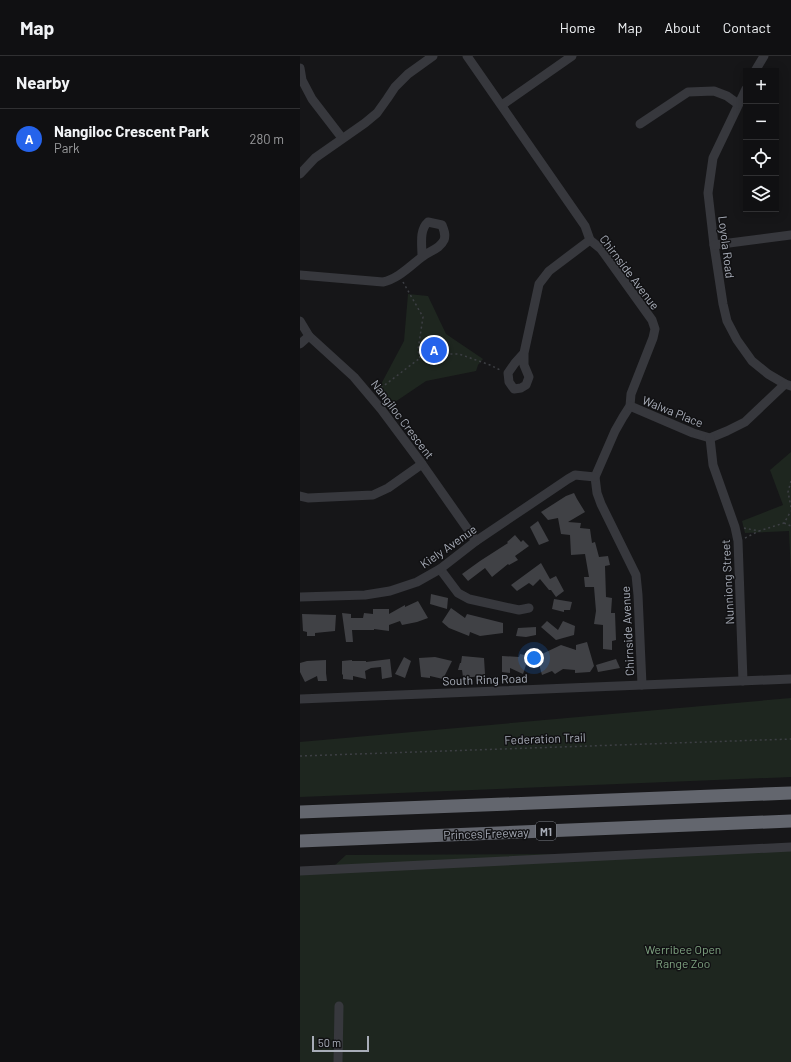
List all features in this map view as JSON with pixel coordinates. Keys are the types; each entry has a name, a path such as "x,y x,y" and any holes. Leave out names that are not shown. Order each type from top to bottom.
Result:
{"highway":[{"path":"300,812 791,793"},
{"name":"Princes Freeway","path":"300,840 791,821"}],"street":[{"path":"300,174 315,158 377,113 395,87 408,74 434,56"},
{"name":"Chirnside Avenue","path":"467,56 585,226 590,240 601,249 652,320 655,329 653,338 631,394 630,406 615,431 595,477 597,493 601,504 636,575 642,685"},
{"path":"502,105 572,56"},
{"path":"757,68 764,56"},
{"path":"300,68 302,80 312,99 342,138"},
{"path":"640,124 688,92 714,91 726,96 738,104"},
{"name":"Loyola Road","path":"743,95 713,158 708,193 723,304 727,321 737,340 752,361 768,374 788,385"},
{"path":"714,245 791,235"},
{"path":"524,353 508,373 509,382 514,388 521,388 526,385 529,377 524,365 524,353 539,284 549,270 590,240"},
{"path":"300,275 383,282 398,275 422,256"},
{"name":"Nangiloc Crescent","path":"300,321 309,336 354,377 370,395 422,464 476,541"},
{"path":"300,344 309,336"},
{"name":"Walwa Place","path":"630,406 693,433 710,438 745,422 788,385"},
{"name":"Nunniong Street","path":"710,438 713,465 735,527 738,541 743,681"},
{"path":"300,496 308,498 373,495 388,488 422,464"},
{"name":"Kiely Avenue","path":"300,597 365,595 390,591 417,582 440,569 476,541 575,475 595,477"},
{"path":"440,569 458,593 469,600 519,610 529,608"},
{"name":"South Ring Road","path":"300,698 791,679"},
{"path":"300,871 791,847"},
{"path":"338,1062 339,1006"}],"path":[{"path":"398,275 423,317 418,350 420,358"},
{"path":"370,395 420,358 439,354 460,354 508,373"},
{"path":"791,481 788,492 791,507"},
{"path":"784,523 791,511"},
{"path":"738,541 759,531 784,523 791,526"},
{"path":"735,527 759,531"},
{"name":"Federation Trail","path":"300,756 791,739"}],"green space":[{"path":"408,294 428,296 446,334 483,359 478,365 476,371 426,381 392,404 379,388 404,341"},
{"path":"791,452 791,577 789,531 745,533 742,521 783,505 770,470"},
{"path":"791,698 791,777 300,797 300,742"},
{"name":"Werribee Open Range Zoo","path":"791,843 791,1062 300,1062 300,868 333,867 346,855 585,854"}],"building":[{"path":"574,493 585,512 568,522 581,523 580,528 590,529 592,543 595,542 599,557 608,556 610,565 605,566 606,597 612,598 611,613 615,613 616,640 612,641 612,650 603,649 603,625 594,624 596,611 594,587 585,587 584,577 589,577 585,554 571,555 570,535 561,534 558,518 548,520 541,512 566,496"},
{"path":"538,521 549,541 539,545 530,527"},
{"path":"515,535 521,542 523,540 529,546 515,556 518,560 509,565 508,564 492,577 485,568 468,581 462,574 508,543 507,542"},
{"path":"541,563 550,579 556,576 564,591 556,597 540,579 533,586 529,583 517,591 511,585"},
{"path":"431,594 448,598 447,609 430,604"},
{"path":"554,599 572,602 570,610 564,610 564,612 552,609"},
{"path":"418,601 428,618 402,625 400,621 389,625 389,631 374,629 352,630 353,642 346,642 342,613 351,614 351,618 363,618 364,613 373,614 373,609 389,609 389,614 405,605 405,607"},
{"path":"451,608 465,618 467,614 503,623 503,633 480,636 470,632 469,636 449,628 442,622"},
{"path":"302,614 336,615 335,631 315,633 315,636 307,636 307,632 303,631"},
{"path":"547,621 558,630 563,621 575,626 574,635 556,640 541,627"},
{"path":"536,627 536,635 526,637 516,636 518,628"},
{"path":"587,642 594,666 590,672 575,673 575,670 563,669 555,674 552,671 542,675 539,664 527,661 561,645 576,650 576,645"},
{"path":"520,654 529,656 523,674 510,668 510,673 502,672 502,656 519,657"},
{"path":"462,656 484,658 485,674 473,677 463,677 462,670 458,670"},
{"path":"404,657 411,661 405,678 395,674"},
{"path":"435,657 452,661 443,679 430,676 430,678 421,677 419,658"},
{"path":"390,659 392,677 382,679 381,667 371,668 365,671 366,679 353,676 353,680 343,679 342,661 352,660 366,662"},
{"path":"616,659 620,668 598,672 596,665"},
{"path":"326,660 327,681 318,681 317,676 305,682 300,672 300,663"}],"place":[{"name":"Nangiloc Crescent Park","path":"434,350"}]}
